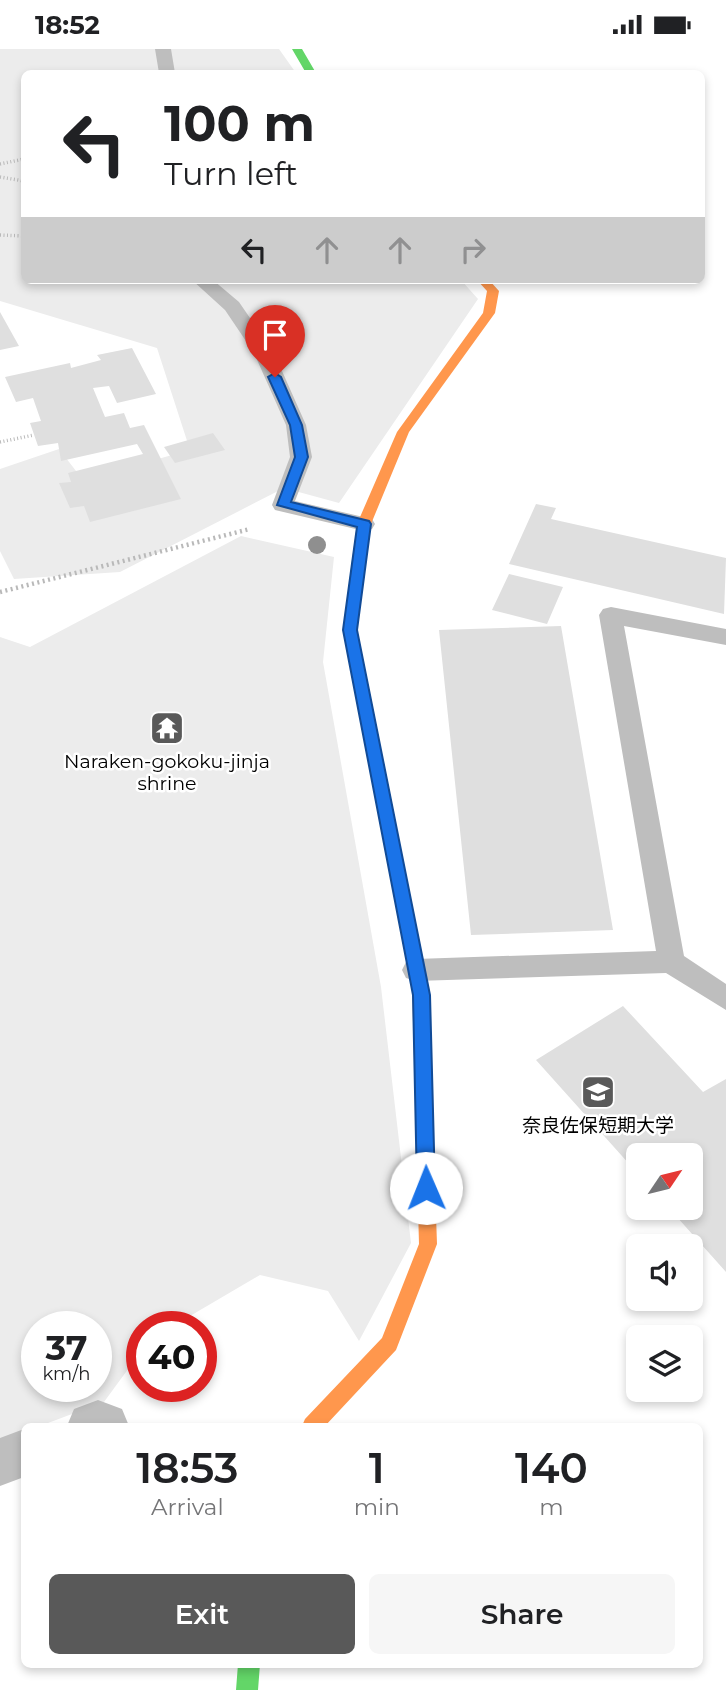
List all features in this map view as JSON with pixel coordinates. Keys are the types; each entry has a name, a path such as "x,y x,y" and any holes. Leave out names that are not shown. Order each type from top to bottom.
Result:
{"street":[{"path":"297,49 309,70"},
{"path":"315,1423 389,1344 428,1244 422,995 350,630 364,524 404,432 489,313 493,291 487,284"},
{"path":"0,1462 21,1454"},
{"path":"247,1690 249,1668"}],"lane":[{"path":"163,49 166,70"},
{"path":"207,284 232,306 264,353 296,425 302,457 284,505 364,524"},
{"path":"671,962 611,615 726,637"},
{"path":"416,970 671,962 726,999"}],"path":[{"path":"0,164 21,160"},
{"path":"0,177 21,180"},
{"path":"0,235 21,236"},
{"path":"0,442 34,435"},
{"path":"0,592 264,525 284,505"}],"shaded area":[{"path":"0,49 279,49 294,70 21,70 21,284 465,284 478,299 339,503 284,488 120,572 14,579 0,551 0,469 59,449 83,480 190,450 157,348 0,301"},
{"name":"Naraken-gokoku-jinja shrine","path":"241,536 334,557 323,662 381,987 411,1243 359,1341 328,1291 260,1275 199,1311 126,1311 126,1372 112,1391 112,1311 21,1311 21,1402 104,1402 48,1423 21,1423 21,1433 0,1441 0,637 30,647"}],"building":[{"path":"0,312 19,346 0,350"},
{"path":"132,348 156,394 117,403 109,386 93,388 105,417 124,413 130,428 144,425 181,499 90,522 84,506 70,508 59,483 71,482 68,473 143,454 137,444 61,461 58,443 38,446 30,423 41,421 33,398 16,402 5,377 70,363 71,368 101,360 97,355"},
{"path":"213,433 225,450 175,463 164,447"},
{"path":"536,504 556,508 551,519 726,558 724,614 509,564"},
{"path":"509,574 563,587 547,624 492,610"},
{"path":"561,626 613,930 471,935 439,630"},
{"path":"623,1006 703,1092 726,1079 726,1272 703,1246 703,1234 692,1234 680,1220 704,1220 704,1143 626,1143 626,1160 536,1060"}],"traffic: fast":[{"path":"297,49 309,70"},
{"path":"359,560 350,630 420,985"},
{"path":"247,1690 249,1668"}],"traffic: slow":[{"path":"359,560 364,524 403,432 489,313 493,291 487,284"},
{"path":"315,1423 389,1344 428,1244 420,985"}],"place":[{"name":"Naraken-gokoku-jinja shrine","path":"167,728"},
{"name":"奈良佐保短期大学","path":"598,1092"}],"route":[{"path":"275,377 296,425 302,457 284,505 364,524 350,630 422,995 426,1188"}]}
